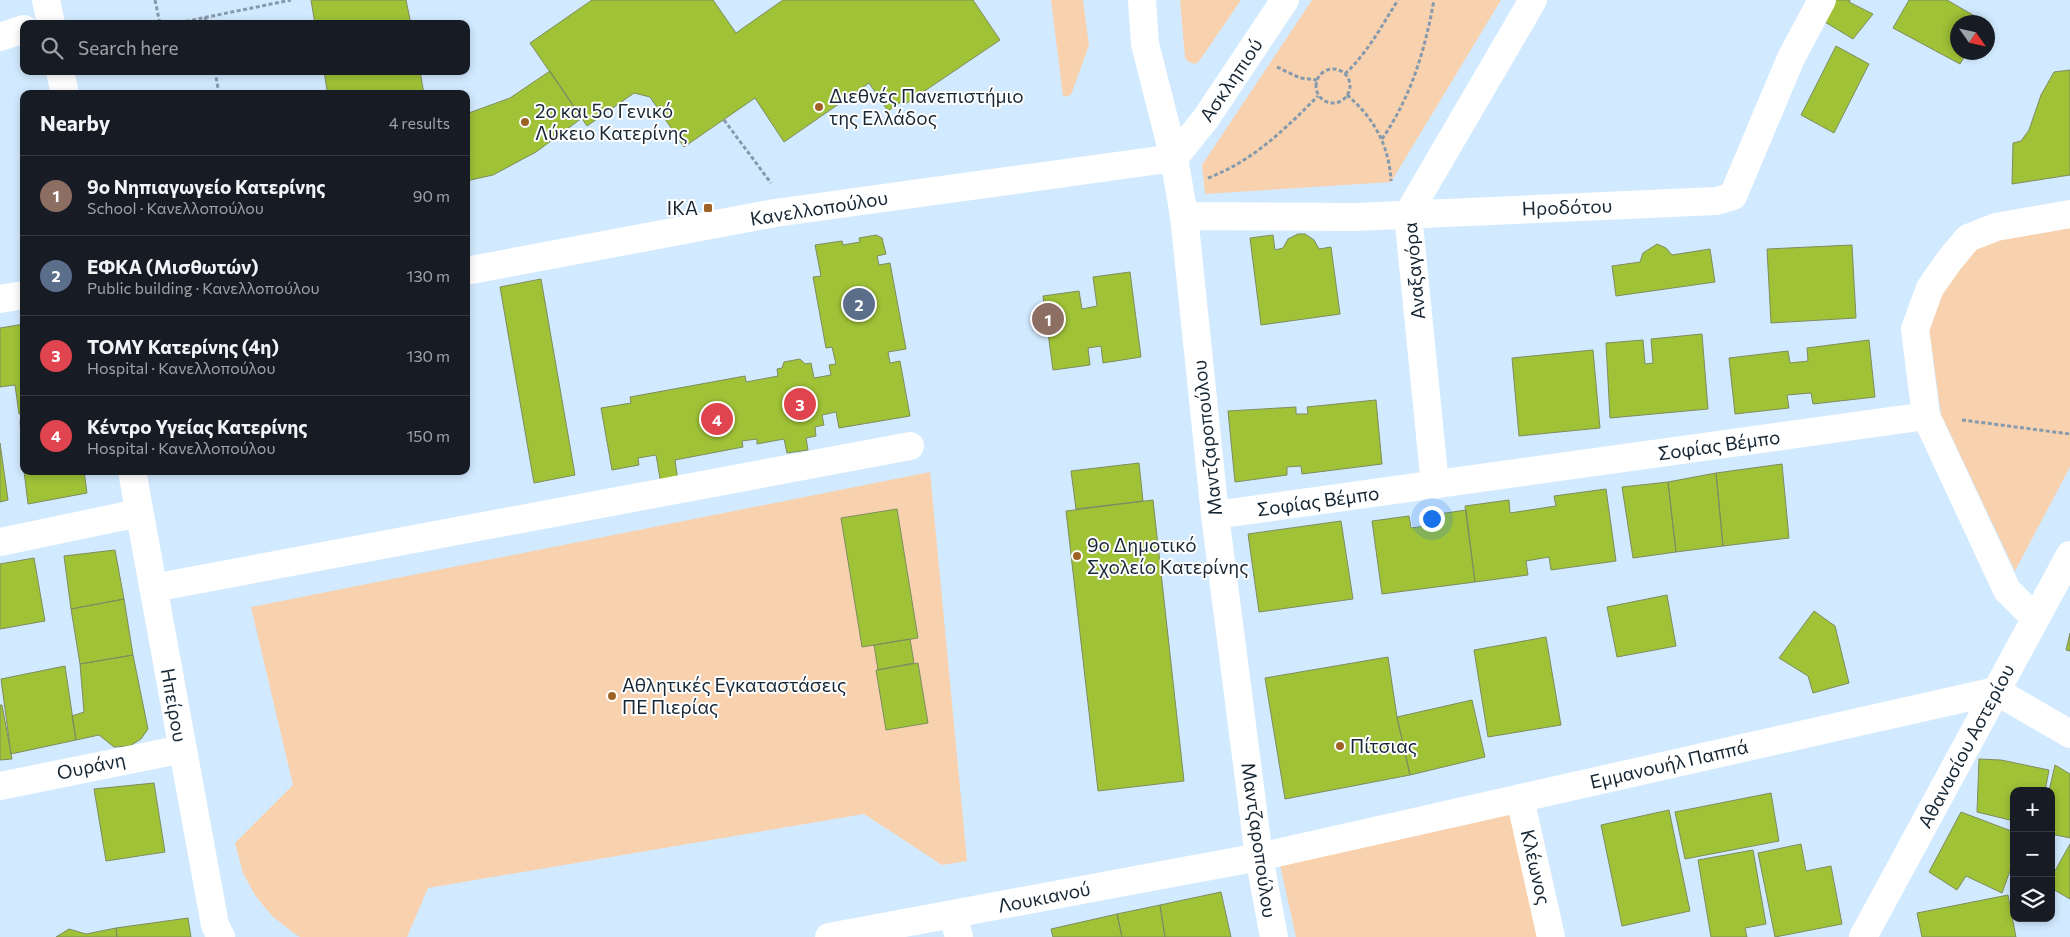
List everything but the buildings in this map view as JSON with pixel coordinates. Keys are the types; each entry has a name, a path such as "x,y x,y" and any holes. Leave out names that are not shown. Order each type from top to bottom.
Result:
{"street":[{"name":"Μαντζαροπούλου","path":"1142,0 1149,61 1176,170 1184,216 1215,514 1259,857 1274,937"},
{"name":"Ασκληπιού","path":"1176,170 1206,118 1285,0"},
{"name":"Αναξαγόρα","path":"1435,485 1408,214 1533,0"},
{"name":"Ηροδότου","path":"1184,216 1355,217 1717,201 1733,196 1791,58 1822,0"},
{"path":"0,37 20,30"},
{"path":"61,75 64,90"},
{"name":"Κανελλοπούλου","path":"470,270 775,213 1176,170"},
{"path":"2035,618 2007,590 1926,416 1915,330 1930,288 1968,238 1996,227 2070,214"},
{"path":"0,299 20,296"},
{"name":"Σοφίας Βέμπο","path":"1215,514 1926,416"},
{"path":"153,588 910,446"},
{"name":"Ηπείρου","path":"133,475 215,925 220,937"},
{"path":"0,542 139,513"},
{"name":"Αθανασίου Αστερίου","path":"1863,937 2070,555"},
{"path":"1996,691 2070,734"},
{"name":"Εμμανουήλ Παππά","path":"1259,857 1996,691"},
{"name":"Ουράνη","path":"0,786 183,749"},
{"name":"Κλέωνος","path":"1520,798 1552,937"},
{"name":"Λουκιανού","path":"829,937 956,926 1259,857"}],"path":[{"path":"155,0 159,20"},
{"path":"192,20 291,0"},
{"path":"1345,74 1359,61 1375,40 1398,0"},
{"path":"1382,139 1398,117 1411,87 1423,52 1434,0"},
{"path":"1252,49 1286,73 1300,78 1317,80"},
{"path":"1335,69 1345,74 1350,84 1348,95 1344,99 1334,104 1318,96 1316,86 1320,75 1335,69"},
{"path":"216,75 218,90"},
{"path":"1348,95 1371,119 1382,139 1390,162 1391,182 1408,214"},
{"path":"1176,170 1204,180 1228,171 1276,138 1318,96"},
{"path":"724,120 776,191 775,213"},
{"path":"1926,416 2070,434"}],"shaded area":[{"path":"1051,0 1083,0 1089,45 1071,95 1063,97"},
{"path":"1180,0 1241,0 1200,60 1195,64 1185,58"},
{"path":"1312,0 1501,0 1391,182 1205,194 1202,165"},
{"path":"2070,215 2070,467 2015,571 1941,414 1929,328 1958,251"},
{"name":"Αθλητικές Εγκαταστάσεις ΠΕ Πιερίας","path":"930,472 967,861 942,865 864,814 428,888 407,937 300,937 272,916 255,895 243,873 235,843 293,785 251,607"},
{"path":"1511,814 1537,937 1296,937 1280,865"}],"place":[{"name":"Διεθνές Πανεπιστήμιο της Ελλάδος","path":"819,107"},
{"name":"2ο και 5ο Γενικό Λύκειο Κατερίνης","path":"525,122"},
{"name":"ΙΚΑ","path":"708,208"},
{"name":"ΕΦΚΑ (Mισθωτών)","path":"859,304"},
{"name":"9ο Νηπιαγωγείο Κατερίνης","path":"1048,319"},
{"name":"ΤΟΜΥ Κατερίνης (4η)","path":"800,404"},
{"name":"Κέντρο Υγείας Κατερίνης","path":"717,419"},
{"name":"9ο Δημοτικό Σχολείο Κατερίνης","path":"1077,556"},
{"name":"Αθλητικές Εγκαταστάσεις ΠΕ Πιερίας","path":"612,696"},
{"name":"Πίτσιας","path":"1340,746"}]}
